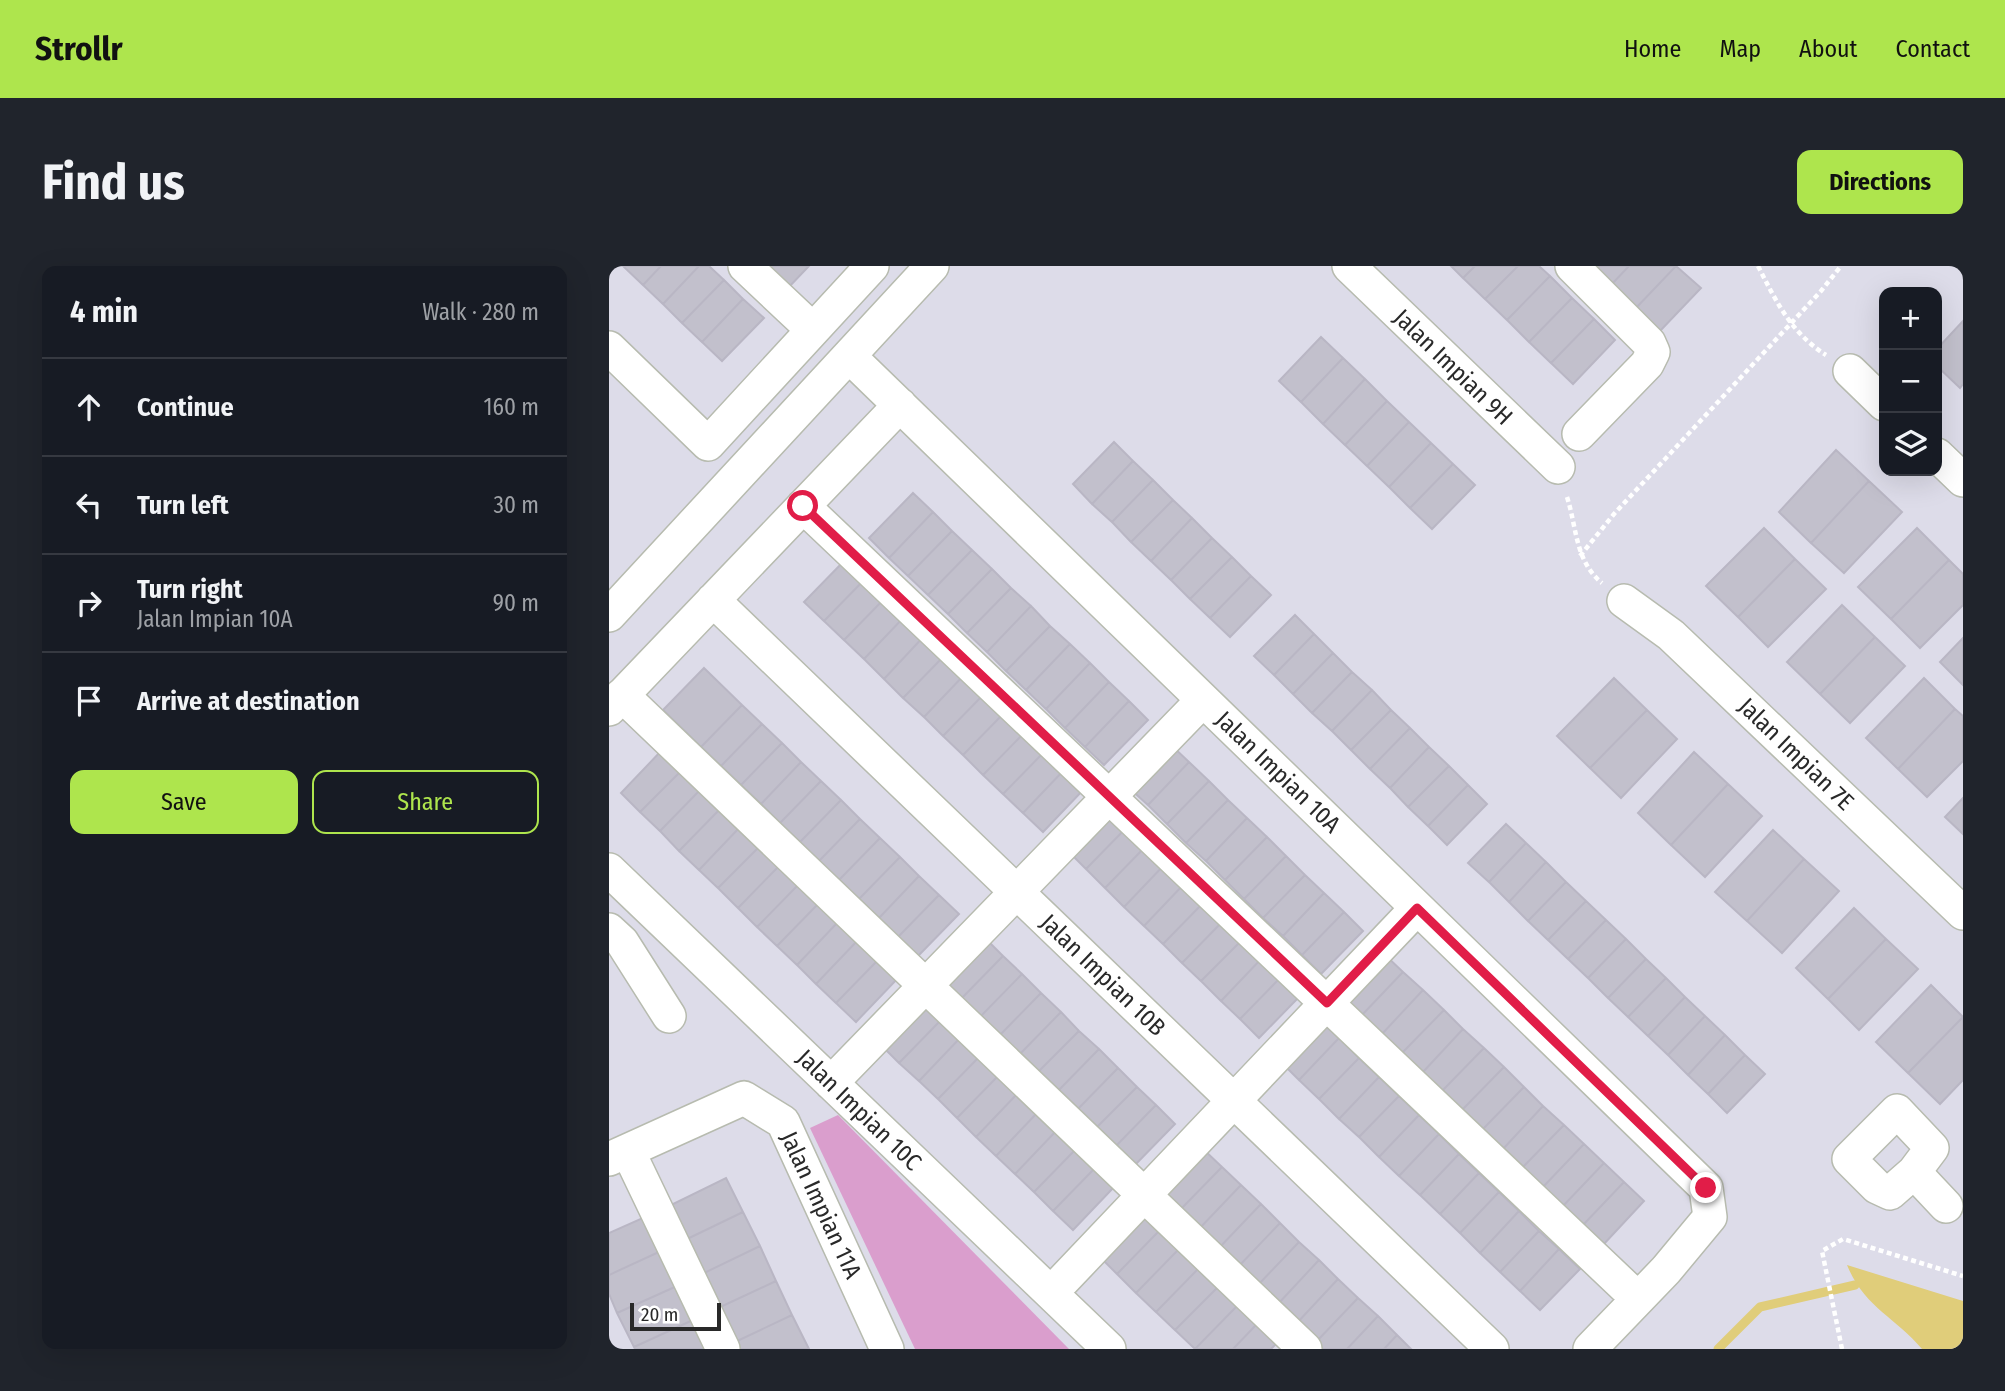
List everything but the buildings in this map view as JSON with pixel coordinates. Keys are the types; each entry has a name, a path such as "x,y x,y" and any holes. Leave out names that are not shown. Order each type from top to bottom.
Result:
{"street":[{"path":"745,266 813,330"},
{"path":"609,348 708,444 872,266"},
{"path":"609,615 932,266"},
{"name":"Jalan Impian 9H","path":"1349,266 1558,467"},
{"path":"1572,266 1649,343 1653,352 1647,364 1579,434"},
{"name":"Jalan Impian 10A","path":"849,356 1706,1188 1710,1217 1639,1299"},
{"path":"1850,371 1879,399"},
{"path":"900,405 616,702 926,986 1305,1349"},
{"path":"1942,459 1963,480"},
{"path":"803,506 1639,1299 1590,1349"},
{"name":"Jalan Impian 10B","path":"713,600 1492,1349"},
{"name":"Jalan Impian 7E","path":"1624,601 1671,635 1963,913"},
{"path":"831,1083 1203,700"},
{"name":"Jalan Impian 10C","path":"609,870 1109,1349"},
{"path":"1051,1293 1417,908"},
{"path":"609,930 622,942 669,1016"},
{"name":"Jalan Impian 11A","path":"618,1155 744,1098 783,1122 887,1349"},
{"path":"618,1155 723,1349"},
{"path":"1915,1172 1949,1203"}],"path":[{"path":"1758,266 1790,325 1810,345 1850,371"},
{"path":"1580,556 1614,514 1790,325 1841,266"},
{"path":"1558,467 1575,522 1580,556 1588,572 1624,601"},
{"path":"1842,1349 1822,1251 1843,1239 1963,1276"}],"shaded area":[{"path":"838,1115 1069,1349 915,1349 810,1128"},
{"path":"1847,1265 1963,1301 1963,1349 1922,1349 1871,1302"}],"waterway":[{"path":"1718,1349 1760,1307 1855,1285"}],"route":[{"path":"803,506 1327,1003 1417,908 1706,1188"}]}
